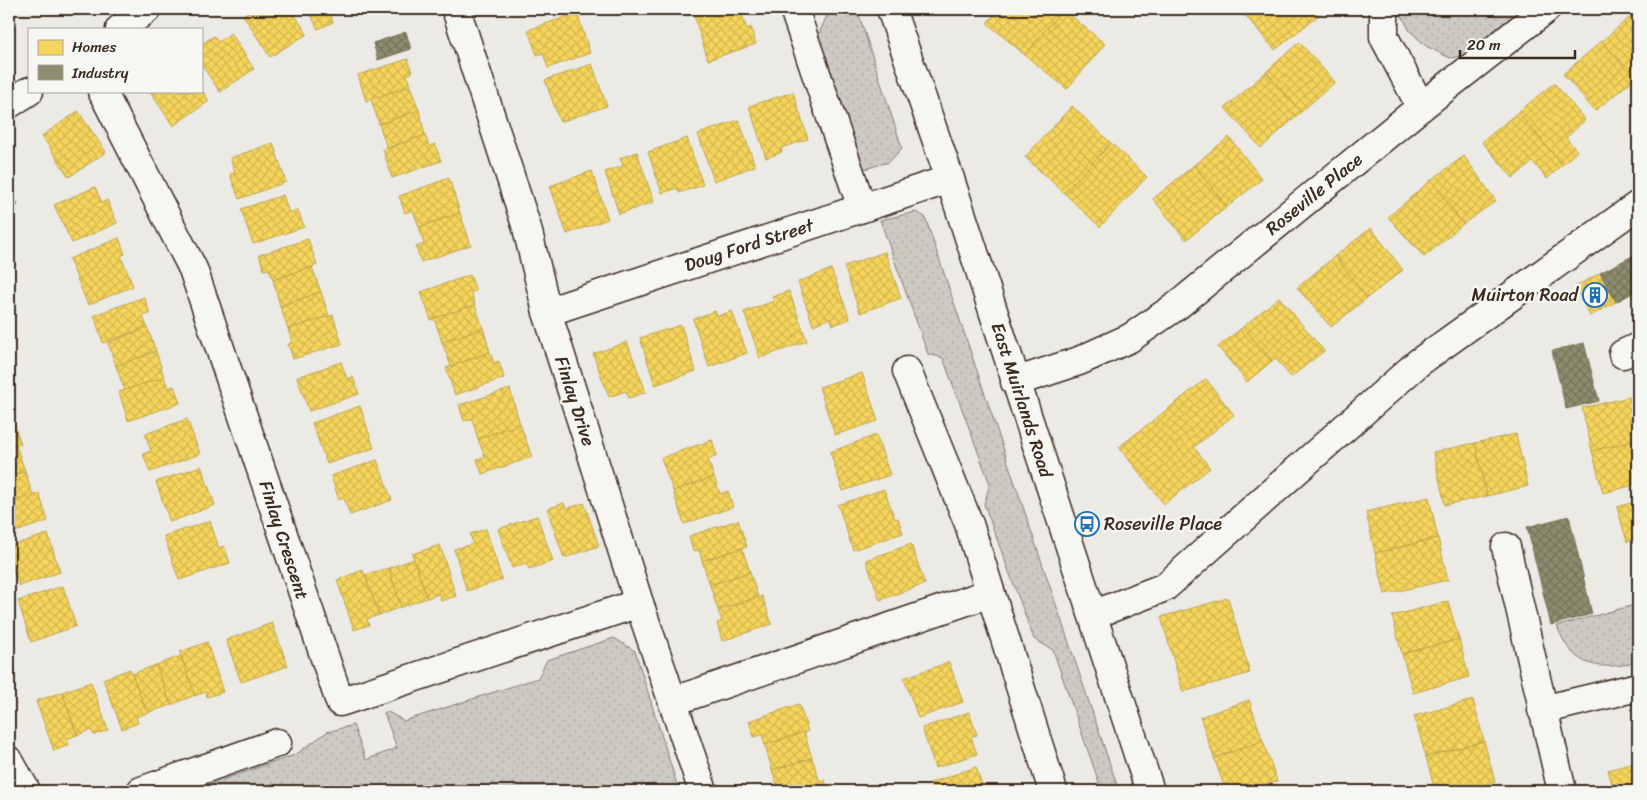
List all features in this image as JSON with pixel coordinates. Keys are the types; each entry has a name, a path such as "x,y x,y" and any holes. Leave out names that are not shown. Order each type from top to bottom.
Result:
{"street":[{"path":"121,28 147,9"},
{"name":"Finlay Drive","path":"456,9 527,228 547,312 639,602 704,791"},
{"path":"794,9 862,208"},
{"name":"East Muirlands Road","path":"891,9 950,179 1150,791"},
{"path":"1384,9 1384,37 1421,107"},
{"name":"Roseville Place","path":"1015,382 1079,361 1130,338 1178,305 1421,107 1546,9"},
{"path":"9,104 28,92"},
{"name":"Finlay Crescent","path":"103,92 193,269 340,702 639,602"},
{"name":"Doug Ford Street","path":"547,312 950,179"},
{"path":"1093,615 1165,587 1418,363 1638,205"},
{"path":"907,371 969,524 1053,791"},
{"path":"1506,547 1562,791"},
{"path":"674,701 990,593"},
{"path":"1542,710 1638,687"},
{"path":"141,791 276,743"},
{"path":"9,761 26,791"}],"shaded area":[{"path":"830,9 857,9 902,148 889,162 861,170 817,38"},
{"path":"1398,9 1533,9 1466,55 1450,58 1426,46 1410,31"},
{"path":"916,212 925,217 1119,791 1102,791 1053,650 1034,639 984,504 990,484 943,358 928,354 880,220"},
{"path":"1638,604 1638,662 1611,666 1599,666 1589,663 1571,651 1563,640 1557,626"},
{"path":"614,638 635,651 679,791 189,791 295,755 327,732 353,725 366,760 397,748 384,713 388,712 404,721 538,678 547,660"}],"building: Homes":[{"path":"9,9 20,9 11,15 14,20 9,24"},
{"path":"253,9 291,9 307,34 270,57 243,15"},
{"path":"308,9 342,9 330,14 333,22 318,29"},
{"path":"702,9 740,9 747,29 751,27 756,44 708,60 693,12"},
{"path":"999,9 1063,9 1025,55 987,23"},
{"path":"1063,9 1105,44 1067,89 1025,55"},
{"path":"1253,9 1317,9 1320,14 1275,50 1245,15"},
{"path":"1637,11 1638,74 1634,79 1602,41"},
{"path":"577,13 590,53 548,68 543,53 537,55 528,30"},
{"path":"231,33 254,69 220,92 202,65 202,43 214,36 218,42"},
{"path":"1602,41 1634,79 1595,111 1563,74"},
{"path":"1299,42 1335,82 1301,112 1266,72"},
{"path":"408,59 412,73 407,75 410,86 366,101 358,75"},
{"path":"592,64 607,106 560,122 545,80"},
{"path":"1266,72 1301,112 1261,148 1225,108"},
{"path":"1554,83 1585,120 1566,138 1577,151 1562,165 1518,112"},
{"path":"410,86 419,110 379,124 371,99"},
{"path":"202,90 209,101 173,126 151,92"},
{"path":"793,92 808,139 781,148 782,152 766,158 749,106"},
{"path":"1072,106 1111,143 1064,193 1025,157"},
{"path":"419,110 425,135 387,148 379,124"},
{"path":"78,111 106,152 69,177 42,136"},
{"path":"1518,112 1562,165 1547,179 1533,162 1513,178 1482,142"},
{"path":"739,120 755,166 714,181 698,134"},
{"path":"425,135 429,146 435,144 441,161 392,178 383,150"},
{"path":"1229,137 1262,179 1227,207 1194,165"},
{"path":"687,138 703,185 679,193 678,188 662,193 648,152"},
{"path":"273,143 286,182 239,199 230,174 235,173 230,158"},
{"path":"1111,143 1147,177 1100,227 1064,193"},
{"path":"637,152 654,202 619,214 605,172 623,166 620,158"},
{"path":"1464,156 1496,201 1463,224 1431,180"},
{"path":"1194,165 1227,207 1186,240 1153,199"},
{"path":"592,171 608,219 567,234 550,186"},
{"path":"449,178 460,213 419,227 413,210 405,213 399,196"},
{"path":"1431,180 1463,224 1424,257 1388,217"},
{"path":"95,187 102,203 107,200 117,223 72,243 54,205"},
{"path":"283,195 289,213 298,210 304,227 253,244 241,209"},
{"path":"460,213 471,245 421,262 416,247 424,244 419,227"},
{"path":"1371,228 1403,270 1367,298 1335,256"},
{"path":"119,238 125,254 121,256 133,286 88,305 69,259"},
{"path":"308,239 317,265 273,280 269,269 264,270 259,255"},
{"path":"885,252 901,298 860,313 844,266"},
{"path":"1335,256 1367,298 1331,327 1297,288"},
{"path":"312,267 321,292 280,306 273,280"},
{"path":"831,269 850,319 833,325 830,318 813,325 798,282"},
{"name":"Muirton Road","path":"1600,273 1616,302 1590,316 1575,287"},
{"path":"470,275 476,291 471,292 475,305 431,320 421,292"},
{"path":"789,291 807,341 760,358 744,312 774,301 772,297"},
{"path":"321,292 329,316 288,329 280,306"},
{"path":"144,297 150,314 143,316 147,327 103,343 94,315"},
{"path":"1279,297 1324,351 1291,377 1275,358 1272,361 1243,327"},
{"path":"475,305 483,328 442,342 434,318"},
{"path":"715,311 718,316 732,311 747,353 709,367 693,319"},
{"path":"333,315 342,344 293,359 288,344 292,343 288,329"},
{"path":"681,325 696,371 655,385 640,338"},
{"path":"147,327 156,351 116,366 108,343"},
{"path":"1243,327 1272,361 1247,382 1218,347"},
{"path":"483,328 490,352 451,366 442,342"},
{"path":"627,342 646,392 629,398 626,391 609,397 593,354"},
{"path":"156,351 164,377 125,391 116,366"},
{"path":"490,352 494,363 499,361 504,378 455,395 446,368"},
{"path":"341,362 347,379 353,377 359,394 309,411 297,377"},
{"path":"862,373 878,421 835,435 819,387"},
{"path":"164,377 168,388 174,386 180,403 128,421 119,392"},
{"path":"1206,379 1234,415 1194,447 1210,468 1164,504 1119,447"},
{"path":"510,389 520,424 478,439 472,419 464,421 459,405"},
{"path":"1638,395 1638,440 1592,451 1582,408"},
{"path":"360,406 374,448 327,464 312,423"},
{"path":"11,416 21,444 9,448 9,417"},
{"path":"187,419 200,454 150,472 143,454 151,451 145,434"},
{"path":"520,424 532,457 482,474 477,459 485,457 478,439"},
{"path":"1516,434 1528,486 1487,496 1475,443"},
{"path":"876,435 890,475 843,491 830,452"},
{"path":"712,440 717,456 708,460 714,477 673,491 661,458"},
{"path":"1638,440 1638,484 1603,493 1592,451"},
{"path":"1475,443 1487,496 1445,505 1433,452"},
{"path":"16,445 25,471 9,477 9,448"},
{"path":"377,460 392,500 350,515 344,498 339,500 331,476"},
{"path":"201,466 215,505 170,522 156,482"},
{"path":"25,471 33,495 9,503 9,477"},
{"path":"714,477 720,494 728,491 733,507 684,524 673,491"},
{"path":"884,489 895,519 898,518 903,533 853,550 838,505"},
{"path":"39,493 48,521 9,534 9,503"},
{"path":"1429,497 1438,538 1375,553 1366,512"},
{"path":"1638,501 1638,538 1627,542 1617,507"},
{"path":"564,503 566,509 584,503 599,546 564,558 547,509"},
{"path":"537,516 553,561 529,569 526,563 512,568 498,529"},
{"path":"738,520 747,547 702,561 699,550 693,551 689,536"},
{"path":"210,521 219,548 224,546 230,563 179,580 164,536"},
{"path":"486,529 502,580 467,591 454,549 473,544 470,534"},
{"path":"48,534 60,572 19,586 14,571 9,573 9,546"},
{"path":"1438,538 1448,580 1385,594 1375,553"},
{"path":"911,544 925,584 880,600 866,560"},
{"path":"440,545 456,596 441,601 439,594 427,598 412,554"},
{"path":"742,548 750,572 710,585 702,561"},
{"path":"414,559 427,598 401,607 389,568"},
{"path":"389,568 401,607 379,615 365,575"},
{"path":"363,570 379,615 367,619 369,625 354,630 337,580"},
{"path":"750,572 758,597 718,610 710,585"},
{"path":"63,586 76,626 31,642 18,601"},
{"path":"762,596 772,624 722,641 717,623 722,621 718,610"},
{"path":"1228,598 1250,673 1183,692 1161,617"},
{"path":"1448,601 1459,639 1402,654 1392,616"},
{"path":"272,623 288,666 241,682 226,640"},
{"path":"1459,639 1469,677 1413,693 1402,654"},
{"path":"207,642 223,692 207,697 206,692 194,696 180,652"},
{"path":"181,656 195,695 171,705 156,665"},
{"path":"949,662 963,702 918,718 904,678"},
{"path":"156,665 171,705 147,713 132,674"},
{"path":"130,669 147,713 136,717 138,723 122,729 103,679"},
{"path":"91,682 108,730 94,735 91,730 77,735 62,692"},
{"path":"62,692 77,735 67,739 69,745 54,751 36,701"},
{"path":"1249,700 1263,741 1214,758 1200,717"},
{"path":"1473,700 1484,741 1426,757 1414,716"},
{"path":"799,704 808,731 765,745 762,735 754,737 749,721"},
{"path":"969,712 977,735 971,737 977,754 935,768 922,728"},
{"path":"804,732 812,758 772,770 765,745"},
{"path":"1263,741 1277,781 1249,791 1226,791 1214,758"},
{"path":"1484,741 1495,782 1463,791 1435,791 1426,757"},
{"path":"812,758 820,782 791,791 779,791 772,770"},
{"path":"1638,762 1638,791 1614,791 1608,770"},
{"path":"976,767 984,791 933,791 930,783"},
{"path":"825,780 828,791 791,791 820,782"}],"building: Industry":[{"path":"406,32 411,49 378,60 373,43"},
{"path":"9,191 18,205 9,211"},
{"path":"1638,253 1638,290 1616,302 1600,273"},
{"path":"1584,343 1599,401 1566,409 1552,351"},
{"path":"1569,516 1592,614 1551,625 1527,527"}],"place":[{"name":"Muirton Road","path":"1595,295"},
{"name":"Roseville Place","path":"1087,524"}]}
